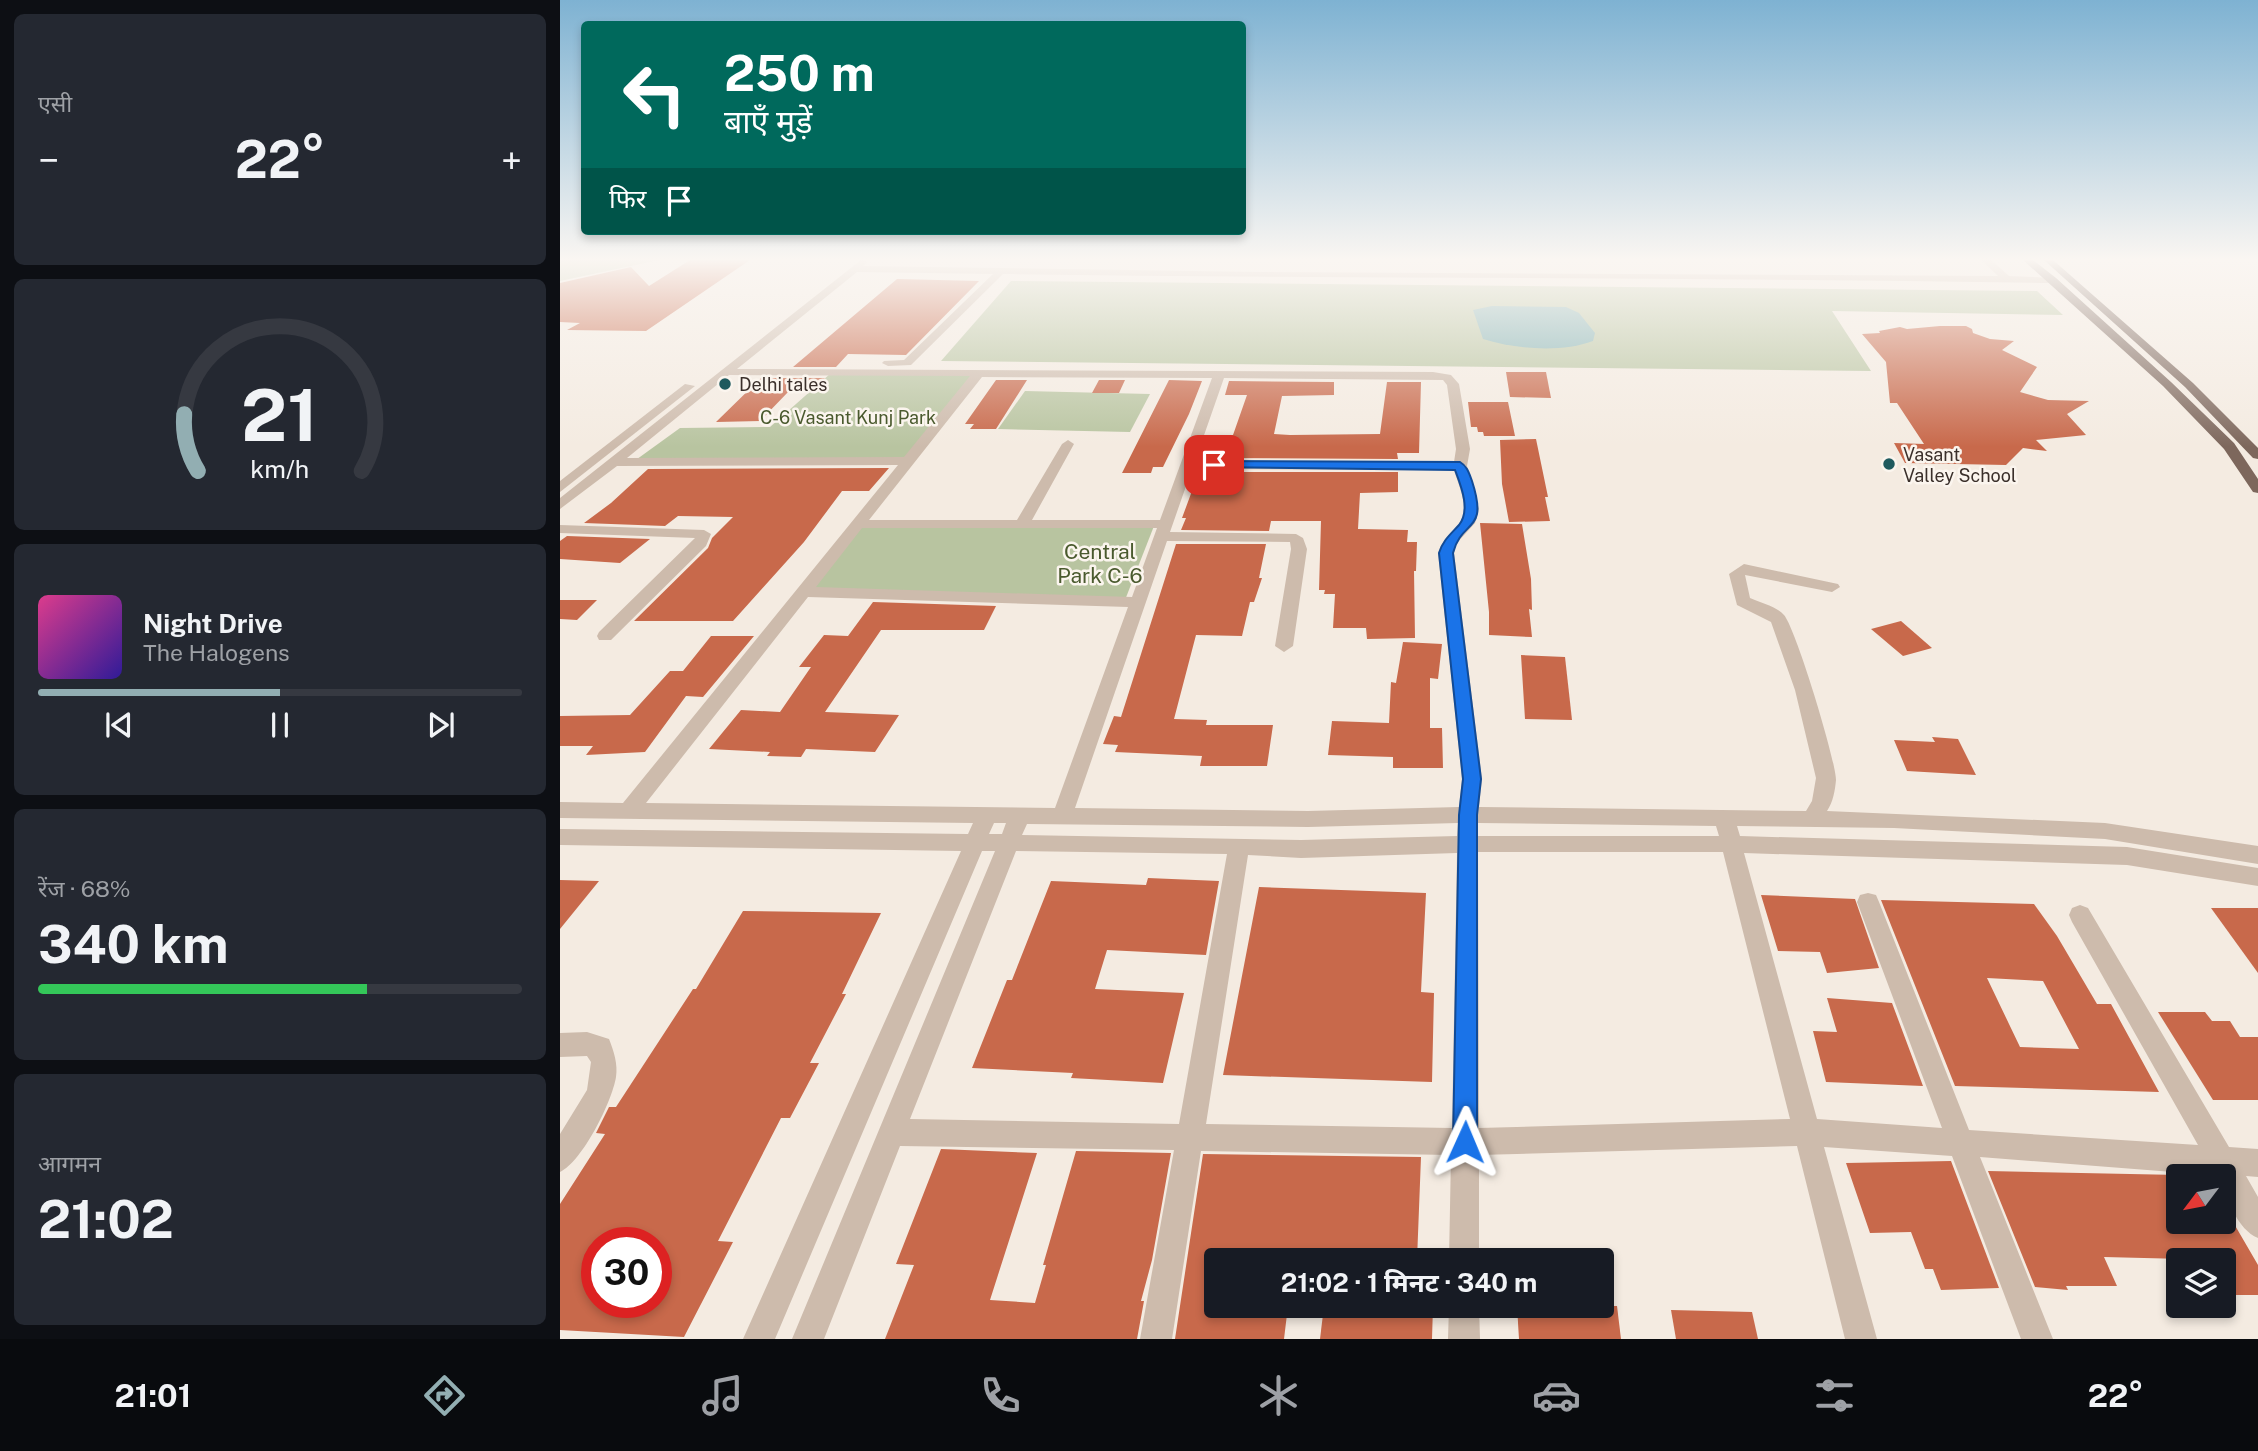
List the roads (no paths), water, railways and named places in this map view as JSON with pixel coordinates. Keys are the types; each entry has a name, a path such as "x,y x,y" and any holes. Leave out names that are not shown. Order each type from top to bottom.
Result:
{"main road":[{"path":"2100,322 2223,439 2258,489"},
{"path":"2118,322 2189,385 2258,455"}],"street":[{"path":"560,488 776,322"},
{"path":"560,506 784,322"},
{"path":"738,362 907,363 948,322"},
{"path":"726,372 1447,377 1453,384 1463,449 1460,466 1472,509 1468,523 1449,543 1446,553 1472,779 1468,815 1464,1248"},
{"path":"629,810 978,374"},
{"path":"1062,816 1219,374"},
{"path":"1022,524 1068,444"},
{"path":"614,462 909,461"},
{"path":"1187,465 1460,466"},
{"path":"858,524 1022,524 1296,538 1299,549 1284,646"},
{"path":"560,528 704,534 705,538 701,543 605,636"},
{"path":"1812,818 1822,803 1826,778 1804,690 1779,620 1773,614 1751,607 1743,601 1737,574 1744,569 1760,571 1832,587"},
{"path":"804,592 1138,602"},
{"path":"560,810 1308,818 1468,815 1812,818 2105,831 2258,855"},
{"path":"759,1339 988,815"},
{"path":"808,1339 1020,815"},
{"path":"1724,816 1860,1339"},
{"path":"560,837 1301,849 1468,844 1731,844 2127,856 2258,877"},
{"path":"1156,1339 1239,846"},
{"path":"1868,902 2036,1339"},
{"path":"2080,915 2258,1224"},
{"path":"560,1045 587,1044 600,1048 605,1059 602,1083 593,1105 560,1158"},
{"path":"893,1132 1465,1142 1807,1132 2258,1163"},
{"path":"1464,1318 1464,1339"}],"water":[{"path":"1477,322 1587,322 1595,333 1593,341 1553,348 1509,345 1483,339"}],"place":[{"name":"Delhi tales","path":"725,384"},
{"name":"Vasant Valley School","path":"1889,464"}],"park label":[{"name":"C-6 Vasant Kunj Park","path":"848,417"},
{"name":"Central Park C-6","path":"1100,563"}]}
